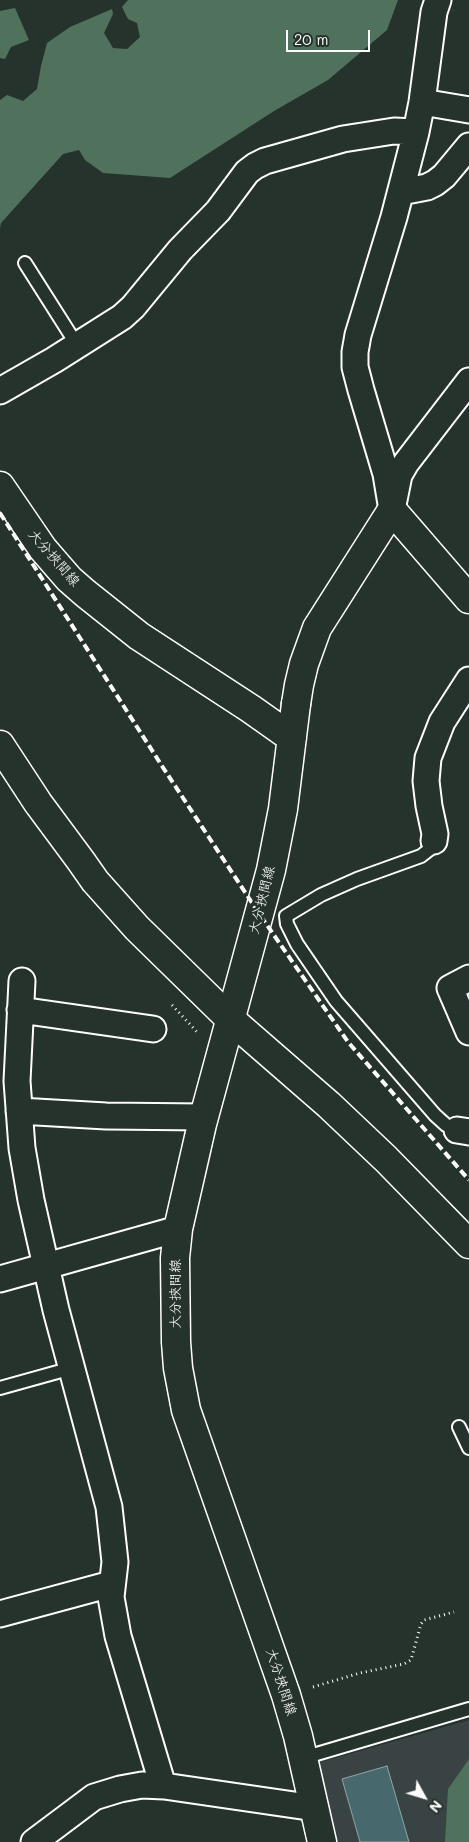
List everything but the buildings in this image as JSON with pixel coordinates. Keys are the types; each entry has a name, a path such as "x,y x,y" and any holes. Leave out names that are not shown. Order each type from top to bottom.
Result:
{"main road":[{"name":"大分挾間線","path":"0,486 44,549 69,579 85,593 139,636 292,738"},
{"path":"392,510 469,599"},
{"name":"大分挾間線","path":"322,1842 303,1758 286,1695 186,1410 178,1368 176,1342 175,1258 178,1229 204,1117 271,870 283,809 298,685 304,664 317,628 392,510"},
{"path":"0,745 38,803 95,881 143,934 230,1018 330,1105 469,1244"}],"street":[{"path":"392,510 386,474 355,367 355,352 358,335 401,192 416,132 422,102 431,4"},
{"path":"422,102 469,110"},
{"path":"0,391 112,324 133,307 180,250 218,211 247,172 254,166 265,161 343,139 394,131 416,132"},
{"path":"401,192 428,187 435,183 444,176 469,146"},
{"path":"392,510 399,475 406,463 469,381"},
{"path":"434,841 435,834 426,781 428,758 442,722 469,680"},
{"path":"469,978 450,988 469,1032"},
{"path":"22,981 17,1081 22,1148 29,1191 45,1266 109,1507 115,1554 112,1584 113,1611 118,1636 163,1786"},
{"path":"20,1010 153,1030"},
{"path":"19,1112 106,1116 204,1117"},
{"path":"0,1279 178,1229"},
{"path":"0,1614 112,1584"},
{"path":"34,1842 100,1794 120,1788 142,1785 163,1786 315,1808"}],"lane":[{"path":"25,264 76,345"},
{"path":"434,841 430,849 421,856 356,879 321,895 286,916 298,944 336,1001 435,1115 446,1125 463,1131"},
{"path":"0,1388 72,1368"},
{"path":"458,1427 469,1448"},
{"path":"303,1758 469,1709"}],"path":[{"path":"286,1695 360,1673 404,1664 411,1660 421,1624 424,1620 454,1612"}],"shaded area":[{"path":"469,1720 469,1842 337,1842 318,1767 321,1762"}],"green space":[{"path":"128,0 398,0 387,30 328,80 274,111 170,178 103,173 85,160 79,150 63,154 1,223 0,228 0,100 7,95 23,101 37,89 47,43 70,27 112,9 113,14 104,33 113,48 127,49 140,37 137,23 128,19 122,7"},
{"path":"15,8 29,40 11,47 5,59 0,58 0,11"},
{"path":"469,1759 469,1842 445,1842 448,1789"}],"water":[{"path":"387,1766 409,1842 360,1842 342,1779"}],"railway":[{"path":"0,513 260,915 348,1042 469,1180"}]}
